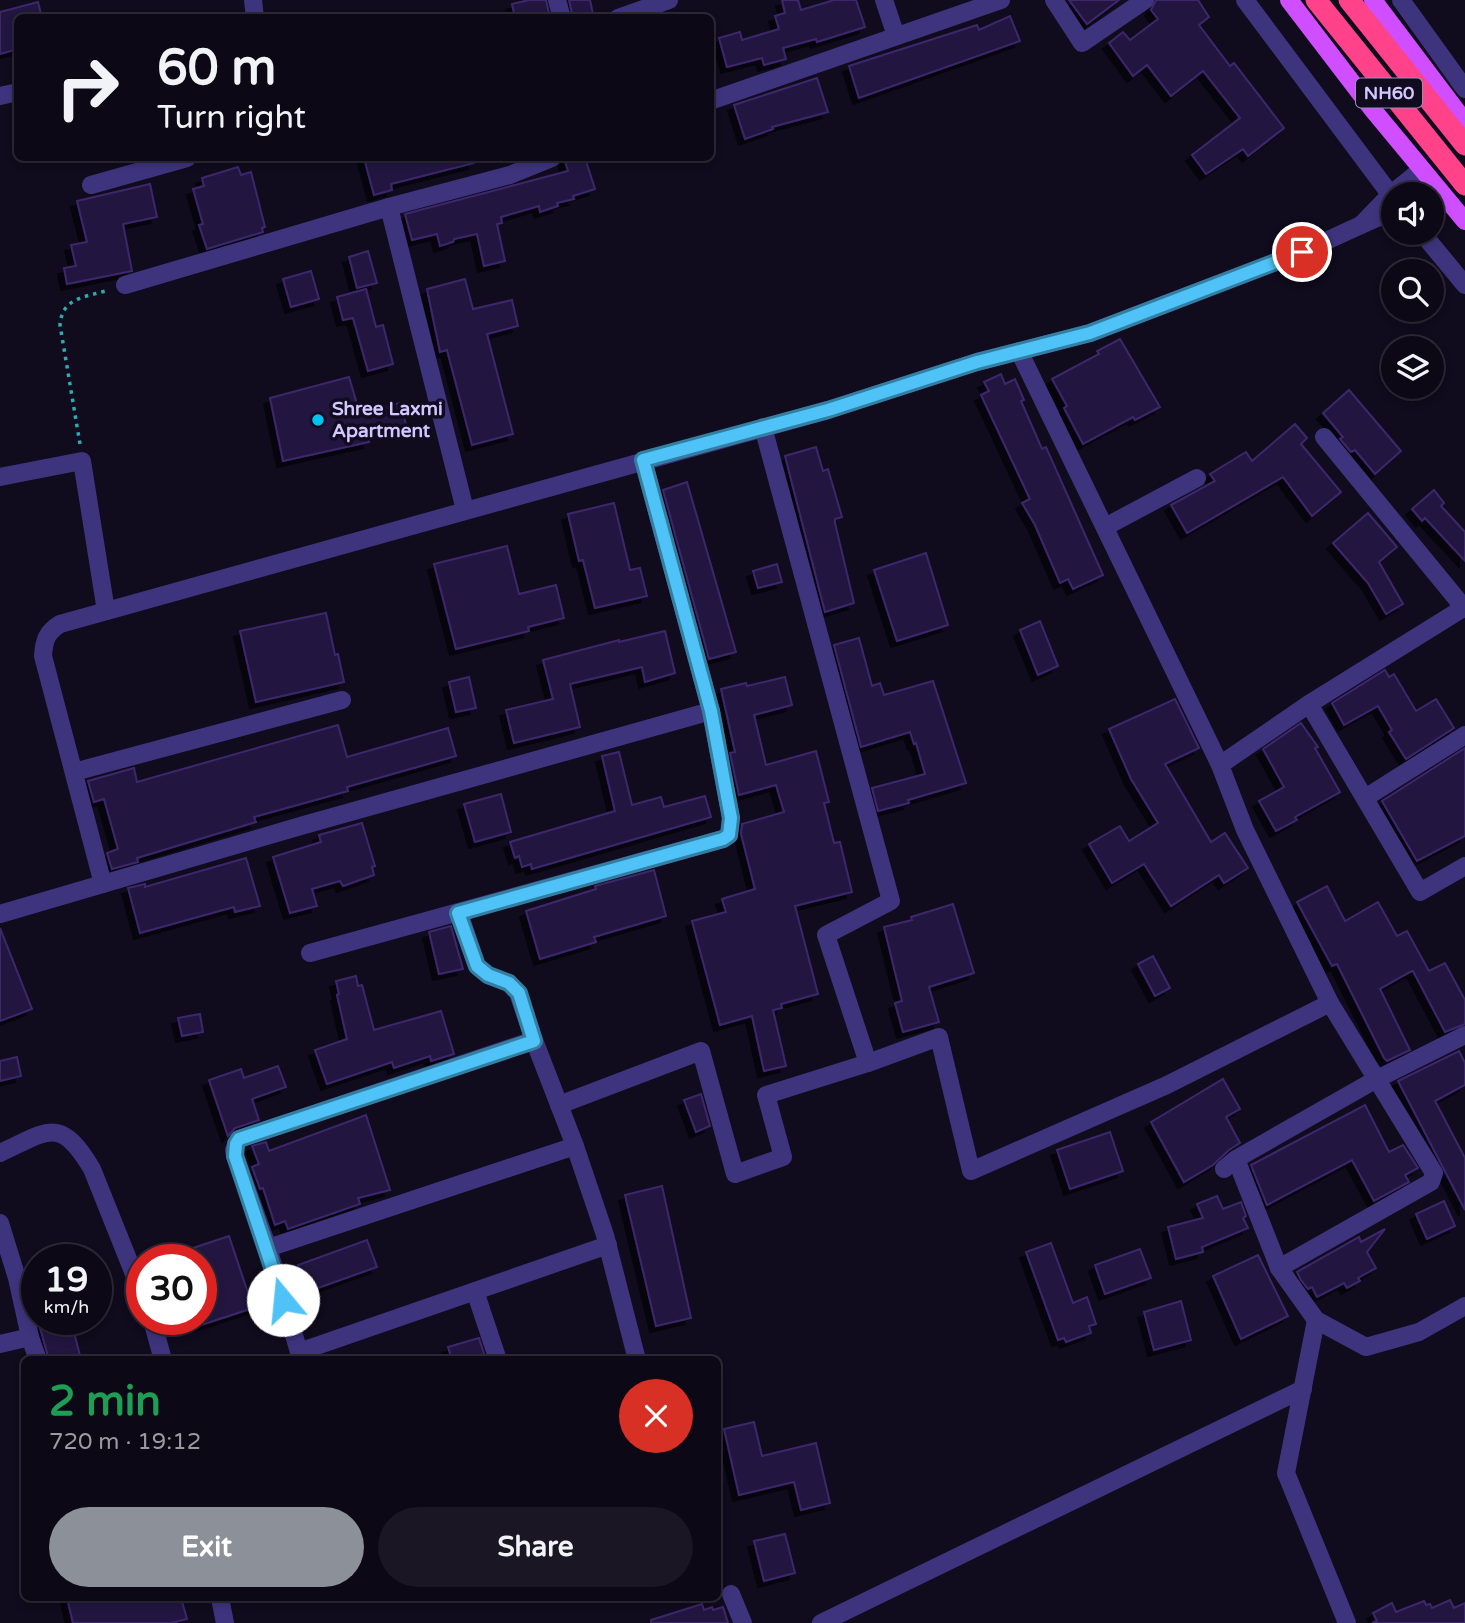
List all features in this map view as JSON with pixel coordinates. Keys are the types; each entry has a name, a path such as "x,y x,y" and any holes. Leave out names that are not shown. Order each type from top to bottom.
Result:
{"highway":[{"name":"NH60","path":"1316,0 1465,185"},
{"name":"NH60","path":"1349,0 1465,146"}],"main road":[{"path":"1289,0 1421,170 1425,182"},
{"path":"1373,0 1465,122"},
{"path":"1421,170 1465,146"},
{"path":"1443,182 1465,171"},
{"path":"1444,204 1465,221"}],"street":[{"path":"629,14 669,0"},
{"path":"884,0 896,36"},
{"path":"714,100 1002,0"},
{"path":"1054,0 1082,43 1145,0"},
{"path":"1245,0 1381,186"},
{"path":"1401,0 1465,89"},
{"path":"91,185 176,161"},
{"path":"125,285 389,207 510,175 545,161"},
{"path":"1410,182 1421,170"},
{"path":"389,207 465,510"},
{"path":"103,884 43,656 47,635 60,624 828,410 977,362 1090,333 1302,252 1361,225 1381,210"},
{"path":"1432,245 1465,285"},
{"path":"1019,351 1220,765 1245,830 1330,1003 1431,1168 1433,1179 1279,1268"},
{"path":"763,427 891,901 826,935 868,1063"},
{"path":"1220,765 1309,704 1465,608 1324,437"},
{"path":"310,953 723,839 731,828 711,711 643,460"},
{"path":"0,477 82,461 106,611"},
{"path":"1105,527 1196,478"},
{"path":"74,772 342,700"},
{"path":"1309,704 1420,892 1465,866"},
{"path":"0,914 711,711"},
{"path":"1365,798 1465,735"},
{"path":"458,913 477,966 488,975 509,983 519,993 608,1245 636,1356"},
{"path":"559,1105 701,1051 735,1174 783,1157 766,1096 939,1037 971,1171 1167,1085 1330,1003"},
{"path":"1465,1035 1375,1080 1230,1164 1279,1268 1316,1320 1366,1348 1419,1332 1465,1306"},
{"path":"534,1041 239,1139 235,1156 268,1248 300,1356 608,1245"},
{"path":"0,1153 49,1130 62,1132 81,1150 92,1169 126,1252"},
{"path":"268,1248 575,1146"},
{"path":"0,1223 18,1278 37,1356"},
{"path":"475,1292 497,1356"},
{"path":"1316,1320 1286,1473 1347,1623"},
{"path":"156,1335 162,1356"},
{"path":"0,1344 30,1337"},
{"path":"821,1623 1303,1389"},
{"path":"731,1594 743,1623"},
{"path":"221,1601 225,1623"}],"path":[{"path":"82,461 60,325 61,313 67,305 76,300 125,285"}],"building":[{"path":"546,0 549,14 514,14 512,4"},
{"path":"569,0 590,0 593,14 572,14"},
{"path":"782,0 798,0 801,10 834,0 856,0 865,27 817,42 816,39 783,48 786,59 764,65 762,58 727,67 719,38 740,32 742,40 779,29 775,16 785,13"},
{"path":"1069,0 1119,0 1087,24"},
{"path":"1156,0 1198,0 1209,17 1199,25 1230,66 1234,63 1284,128 1248,156 1243,149 1206,174 1192,155 1240,118 1203,71 1171,96 1147,65 1133,76 1109,43 1123,32 1130,40 1158,19 1151,10"},
{"path":"38,2 41,14 14,14 14,50 0,54 0,12"},
{"path":"1010,16 1020,41 859,98 849,66 977,25 979,30"},
{"path":"817,78 828,112 772,127 773,129 745,139 734,105"},
{"path":"365,161 474,161 391,184 392,190 374,195"},
{"path":"565,161 586,161 595,189 540,212 539,206 501,217 502,223 497,224 505,261 484,266 477,234 454,239 453,242 440,246 437,234 412,240 405,214 568,171"},
{"path":"238,167 241,175 251,172 265,227 262,228 263,232 207,249 199,225 203,224 193,189 204,186 202,178"},
{"path":"150,184 157,217 123,224 132,271 67,284 64,268 76,266 71,245 87,242 77,201"},
{"path":"368,251 377,283 357,288 349,257"},
{"path":"311,271 319,299 291,307 283,279"},
{"path":"465,279 473,309 512,300 518,326 487,334 513,434 472,445 447,350 440,352 427,289"},
{"path":"366,289 376,327 383,325 393,364 368,371 353,318 343,320 337,297"},
{"path":"1120,339 1160,407 1135,420 1133,417 1083,444 1052,379 1099,354 1097,351"},
{"path":"1001,374 1005,384 1015,379 1024,400 1021,401 1042,449 1046,447 1103,575 1073,589 1068,579 1060,583 1035,525 1022,503 1030,499 981,395 989,391 984,382"},
{"name":"Shree Laxmi Apartment","path":"349,377 360,414 400,403 406,424 367,435 369,442 283,461 270,398"},
{"path":"1349,390 1401,451 1375,474 1355,450 1351,452 1340,439 1343,437 1323,413"},
{"path":"1295,424 1307,438 1301,444 1341,492 1312,516 1283,477 1187,533 1171,505 1215,481 1210,474 1246,452 1252,461"},
{"path":"816,447 823,471 828,469 842,517 835,519 835,523 854,603 825,612 785,456"},
{"path":"687,482 736,652 709,659 663,490"},
{"path":"1434,490 1444,503 1441,506 1465,532 1465,561 1425,518 1422,521 1412,509"},
{"path":"614,503 630,570 640,568 647,596 595,608 583,560 579,561 568,514"},
{"path":"1368,513 1397,547 1379,562 1403,604 1386,614 1368,583 1333,543"},
{"path":"507,546 519,594 556,585 564,618 528,627 529,631 456,649 434,564"},
{"path":"926,553 948,625 897,641 874,570"},
{"path":"777,564 782,582 758,588 753,571"},
{"path":"326,613 344,682 256,702 240,631"},
{"path":"1040,621 1058,666 1038,675 1020,630"},
{"path":"665,631 675,673 645,682 642,667 570,684 580,727 514,743 506,710 553,699 543,660"},
{"path":"859,638 872,686 880,683 884,695 933,681 966,783 878,811 872,788 925,774 910,732 861,747 834,645"},
{"path":"1385,670 1389,677 1394,674 1416,711 1436,699 1454,728 1406,759 1389,732 1392,730 1378,706 1344,725 1332,703"},
{"path":"469,677 476,708 456,712 449,682"},
{"path":"785,677 792,705 754,715 766,765 816,751 829,802 824,803 834,843 840,842 852,892 795,906 818,994 781,1004 782,1008 773,1010 786,1066 764,1071 752,1016 720,1025 692,921 726,912 722,899 755,889 741,834 742,824 784,812 776,785 739,795 730,753 735,752 721,689"},
{"path":"1175,699 1199,748 1165,764 1211,842 1225,833 1248,868 1224,883 1219,875 1171,906 1144,864 1112,883 1089,844 1120,826 1129,841 1158,823 1131,779 1109,729"},
{"path":"1301,723 1318,747 1315,748 1340,792 1276,831 1259,801 1284,787 1263,749"},
{"path":"338,725 347,757 448,728 456,756 347,787 348,791 254,817 256,822 137,858 138,862 112,869 107,853 118,849 104,799 94,802 88,781 134,768 137,782"},
{"path":"1465,748 1465,836 1417,861 1382,801"},
{"path":"619,752 632,805 661,797 664,807 705,796 711,817 532,869 531,864 522,867 519,856 515,858 510,842 615,811 602,756"},
{"path":"501,794 511,832 475,842 464,804"},
{"path":"362,823 375,866 372,867 374,875 343,886 340,881 312,889 317,906 290,913 273,857 321,842 319,835"},
{"path":"246,858 260,906 235,912 234,907 140,933 128,888 145,884 145,887"},
{"path":"654,870 666,916 594,937 596,942 540,959 526,911 596,889 595,886"},
{"path":"1327,886 1345,921 1378,902 1397,936 1407,931 1429,971 1445,963 1465,1000 1465,1024 1445,1032 1413,971 1410,972 1380,989 1410,1050 1387,1061 1384,1058 1337,964 1332,966 1297,902"},
{"path":"953,904 974,973 929,987 939,1022 903,1032 895,1003 902,1001 884,927 912,920 911,917"},
{"path":"451,926 463,969 439,974 429,932"},
{"path":"0,928 32,1009 0,1021"},
{"path":"1153,956 1170,988 1155,996 1138,964"},
{"path":"356,976 358,986 362,985 374,1030 441,1011 454,1054 431,1061 430,1056 394,1068 392,1062 327,1084 315,1050 347,1039 336,981"},
{"path":"200,1014 203,1032 182,1036 178,1018"},
{"path":"1459,1051 1465,1063 1465,1085 1435,1101 1465,1158 1465,1210 1398,1081"},
{"path":"17,1057 21,1076 0,1081 0,1061"},
{"path":"278,1066 286,1087 252,1099 259,1120 235,1128 228,1136 209,1080 241,1069 244,1078"},
{"path":"1223,1079 1240,1109 1226,1117 1240,1143 1213,1165 1184,1182 1151,1122"},
{"path":"701,1094 710,1126 696,1132 684,1100"},
{"path":"1365,1105 1389,1152 1403,1145 1418,1168 1405,1175 1409,1182 1374,1201 1352,1160 1267,1205 1251,1165"},
{"path":"366,1115 390,1190 358,1198 360,1204 288,1229 285,1221 275,1225 263,1188 260,1189 252,1167 259,1164 252,1146 266,1142 269,1151"},
{"path":"1110,1132 1123,1171 1070,1189 1057,1150"},
{"path":"662,1186 691,1318 656,1326 625,1195"},
{"path":"1217,1196 1223,1209 1241,1202 1246,1216 1243,1218 1248,1228 1202,1247 1203,1252 1176,1259 1168,1227 1203,1218 1197,1204"},
{"path":"1444,1201 1455,1226 1427,1239 1416,1214"},
{"path":"1385,1229 1367,1252 1376,1268 1358,1278 1360,1281 1347,1288 1344,1283 1317,1297 1312,1287 1308,1289 1301,1280 1297,1272 1359,1237 1361,1242"},
{"path":"229,1236 253,1308 217,1320 217,1244 205,1244"},
{"path":"367,1240 377,1267 307,1292 304,1283 296,1286 291,1271 299,1268 298,1265"},
{"path":"1051,1243 1073,1303 1087,1297 1096,1324 1089,1326 1091,1333 1066,1342 1064,1338 1058,1340 1026,1252"},
{"path":"1140,1249 1151,1278 1105,1294 1095,1265"},
{"path":"1258,1255 1288,1316 1241,1339 1213,1276"},
{"path":"1181,1301 1191,1340 1154,1350 1144,1312"},
{"path":"42,1335 75,1335 80,1356 48,1356"},
{"path":"479,1338 485,1356 451,1356 448,1347"},
{"path":"754,1422 762,1456 816,1443 830,1503 801,1510 794,1482 739,1495 724,1429"},
{"path":"785,1534 795,1573 764,1581 754,1541"},
{"path":"1450,1600 1454,1608 1465,1603 1465,1623 1372,1623 1377,1621 1373,1613 1392,1603 1396,1612 1424,1601 1432,1608"},
{"path":"68,1601 182,1601 187,1619 171,1623 73,1623"},
{"path":"702,1604 704,1610 723,1607 728,1623 651,1623 651,1620"}],"place":[{"name":"Shree Laxmi Apartment","path":"318,420"}],"route":[{"path":"283,1300 268,1248 235,1156 234,1150 239,1139 534,1041 519,993 509,983 488,975 477,966 458,913 723,839 729,835 731,818 711,711 643,460 828,410 977,362 1090,333 1302,252"}]}
